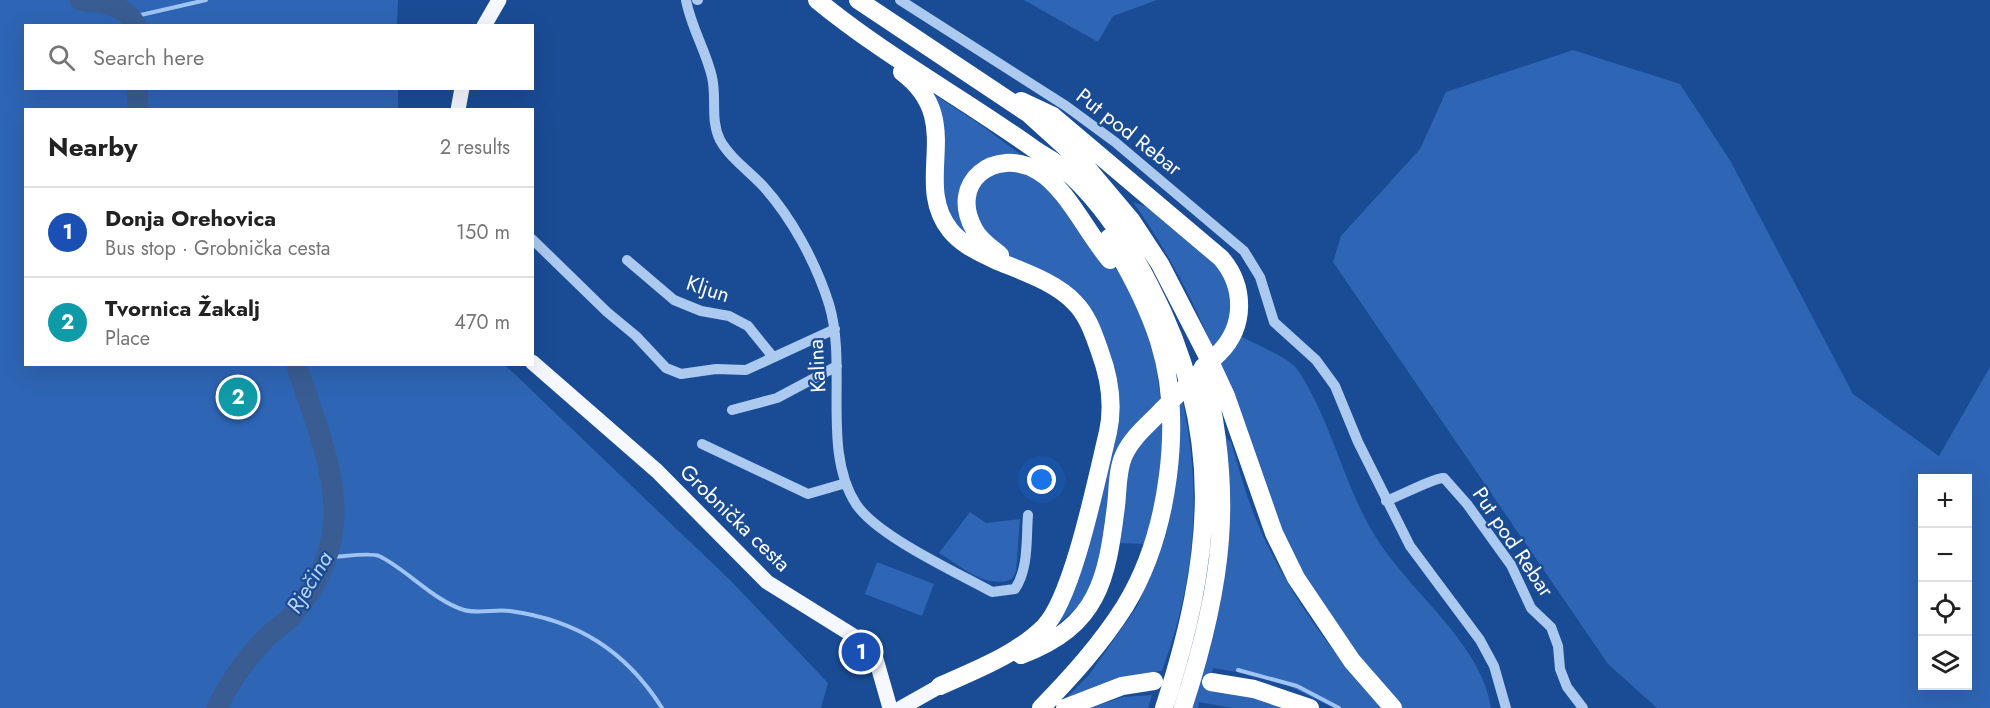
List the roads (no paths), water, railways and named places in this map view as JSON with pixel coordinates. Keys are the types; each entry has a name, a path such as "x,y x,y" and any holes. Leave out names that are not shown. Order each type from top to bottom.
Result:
{"highway":[{"path":"817,0 864,36 981,111 1056,163 1078,182 1115,226 1135,255 1176,342 1195,406 1203,467 1203,546 1191,621 1164,708"},
{"path":"858,0 1029,114 1083,163 1131,220 1160,264 1226,396 1255,486 1296,578 1352,661 1393,708"},
{"path":"864,36 881,57 919,87 930,103 936,133 935,190 943,220 968,246 1067,296 1084,314 1104,363 1112,412 1061,602 1053,617 1038,633 985,665 940,686"},
{"path":"985,665 1016,657 1049,642 1091,604 1102,584 1108,564 1123,457 1134,439 1219,353 1234,332 1240,308 1239,291 1225,262 1053,116 1004,96"},
{"path":"1035,150 1088,208 1132,277 1149,314 1165,372 1170,444 1162,508 1144,567 1126,604 1083,664 1041,708"},
{"path":"1017,270 979,237 969,218 967,200 970,185 981,171 995,164 1024,165 1046,176 1072,206 1107,256 1132,277"},
{"path":"1182,309 1203,366 1214,411 1221,461 1223,513 1215,594 1199,658 1183,708"},
{"path":"1065,708 1122,687 1154,681"},
{"path":"1211,682 1254,689 1310,708"}],"main road":[{"path":"484,24 499,0"},
{"path":"458,108 462,90"},
{"name":"Grobnička cesta","path":"534,364 657,471 761,577 783,594 865,643 876,659 890,708"},
{"path":"901,708 940,686"}],"street":[{"name":"Kalina","path":"686,0 713,78 715,127 720,140 776,201 790,222 828,303 834,329 837,366 837,439 846,483 861,511 881,530 992,592 1015,589 1020,581 1025,563 1028,515"},
{"name":"Put pod Rebar","path":"900,0 1066,106 1220,229 1254,263 1274,322 1316,360 1335,386 1386,501 1416,490 1438,478 1444,478 1467,504 1510,565 1531,608 1551,627 1558,646 1560,669 1568,687 1583,708"},
{"path":"534,241 607,312 636,336 666,368 681,374 716,369 746,369 834,329"},
{"name":"Kljun","path":"627,260 674,300 701,311 729,316 748,326 773,357"},
{"path":"732,410 777,398 837,366"},
{"path":"702,444 808,494 846,483"},
{"path":"1386,501 1410,546 1480,640 1494,666 1504,693 1506,708"}],"waterway":[{"name":"Rječina","path":"80,0 120,9 135,24"},
{"path":"132,17 206,0"},
{"name":"Rječina","path":"137,90 138,108"},
{"name":"Rječina","path":"217,708 252,653 288,620 316,582 328,551 334,521 333,491 318,429 297,366"},
{"path":"329,557 379,556 453,606 475,612 510,611 534,615 578,631 616,655 648,688 662,708"},
{"path":"1238,670 1297,686 1339,708"}],"place":[{"name":"Tvornica Žakalj","path":"238,397"},
{"name":"Donja Orehovica","path":"861,652"}]}
